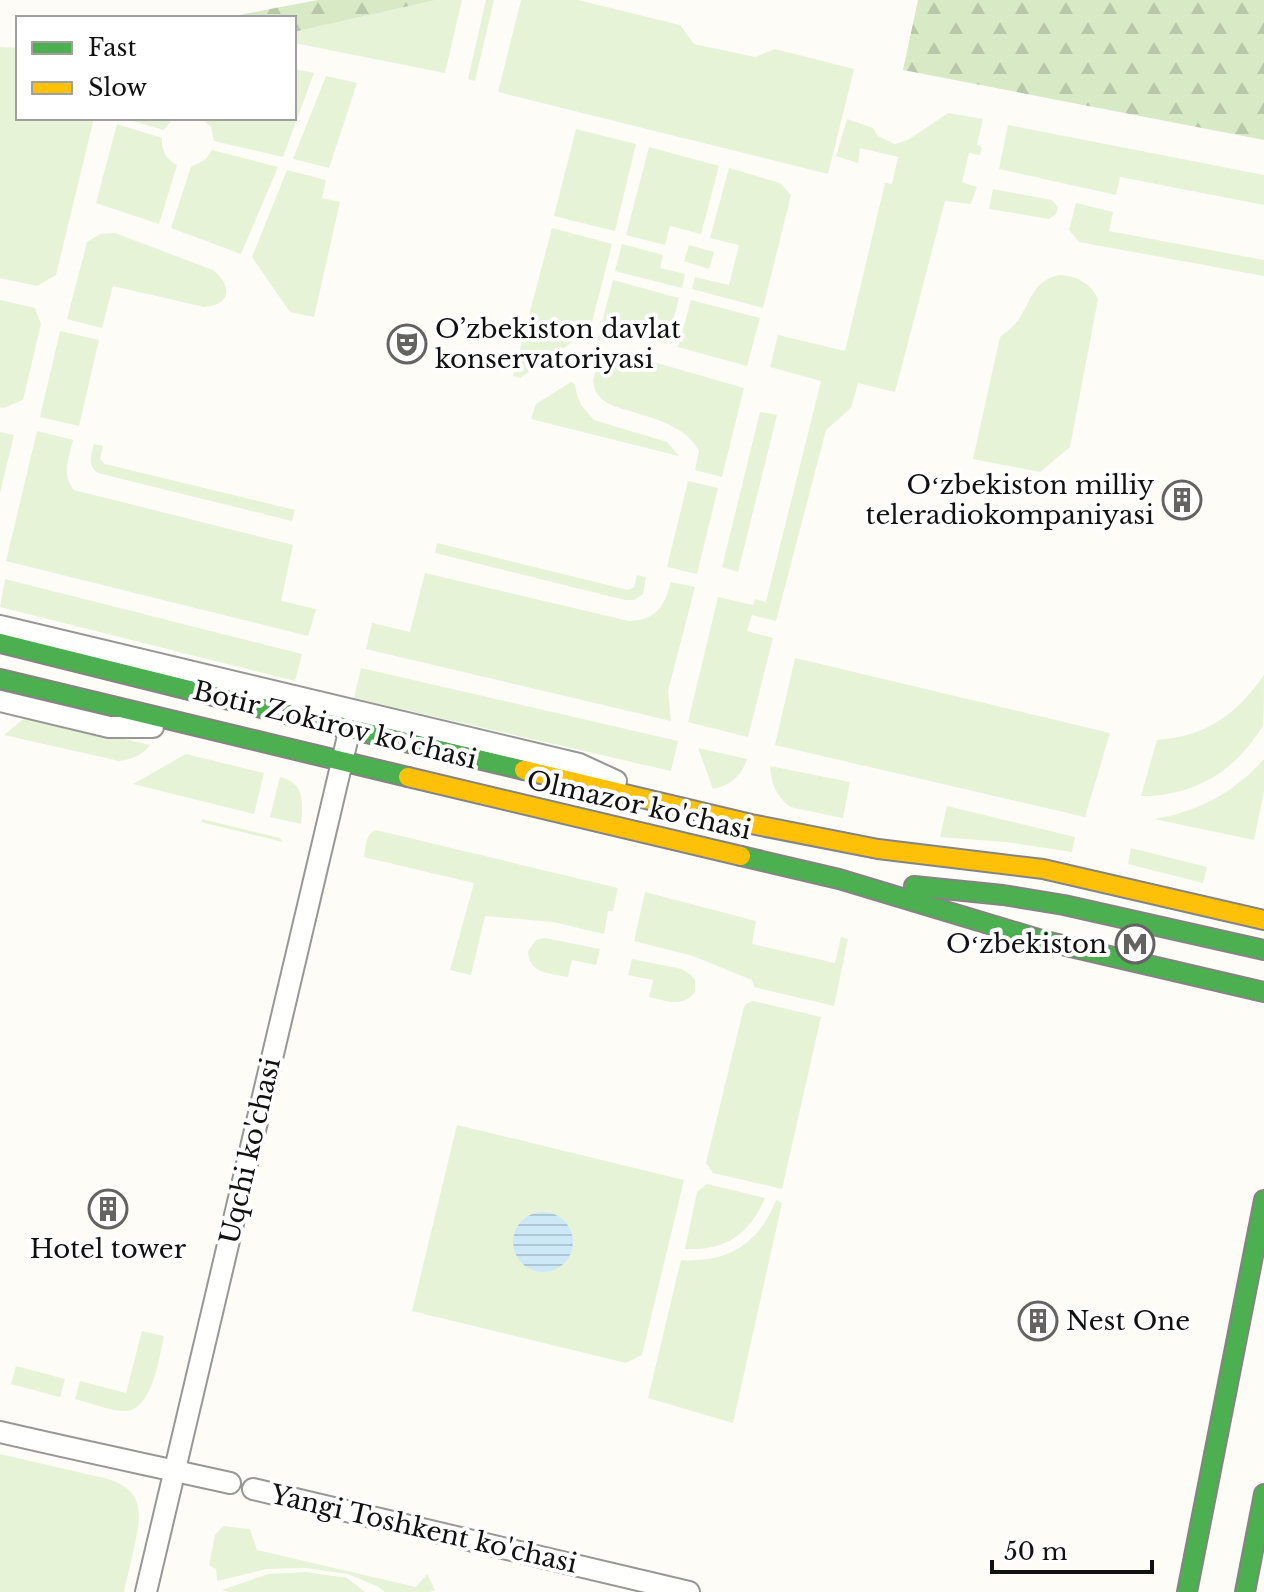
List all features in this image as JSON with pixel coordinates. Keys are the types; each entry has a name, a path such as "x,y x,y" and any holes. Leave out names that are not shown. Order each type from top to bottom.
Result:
{"main road":[{"name":"Botir Zokirov ko'chasi","path":"0,643 352,720"},
{"name":"Olmazor ko'chasi","path":"0,679 839,879 1045,941 1264,992"},
{"name":"Botir Zokirov ko'chasi","path":"671,805 850,844 1043,869 1264,920"},
{"path":"839,879 1064,905 1264,950"},
{"path":"1187,1592 1264,1200"},
{"path":"1245,1592 1264,1494"}],"street":[{"path":"0,626 352,720"},
{"name":"Botir Zokirov ko'chasi","path":"0,701 109,727 196,727"},
{"name":"Uqchi ko'chasi","path":"146,1592 352,720"},
{"name":"Botir Zokirov ko'chasi","path":"352,720 579,764 671,805"},
{"path":"0,1432 230,1483"},
{"name":"Yangi Toshkent ko'chasi","path":"253,1489 689,1592"}],"green space":[{"path":"318,0 436,0 296,32 296,16 233,16"},
{"path":"436,0 462,0 445,73 296,43 296,32"},
{"path":"486,0 494,0 475,81 468,79"},
{"path":"521,0 578,0 680,25 694,44 755,57 775,49 854,69 828,174 498,92"},
{"path":"918,0 1264,0 1264,140 903,70"},
{"path":"0,47 16,48 16,120 94,120 56,275 37,286 0,278"},
{"path":"296,69 314,73 283,157 214,141 211,127 203,120 296,120"},
{"path":"326,76 357,83 329,168 293,159"},
{"path":"948,113 983,119 977,145 982,147 980,155 969,153 962,182 977,187 971,204 945,201 895,392 858,383 851,408 826,430 776,621 752,615 747,631 773,638 748,737 688,722 718,597 753,605 755,599 766,602 821,381 770,367 778,335 845,351 885,183 892,184 898,157 860,148 858,163 836,156 847,119 873,128 878,136 895,144 908,140"},
{"path":"130,120 172,120 164,130"},
{"path":"117,124 162,138 165,154 177,165 159,224 96,203"},
{"path":"1008,125 1264,175 1264,205 1120,177 1116,195 999,169"},
{"path":"576,129 636,144 615,231 554,216"},
{"path":"649,147 719,166 701,234 670,226 665,245 626,235"},
{"path":"212,150 278,167 241,254 171,228 191,167 206,159"},
{"path":"729,168 780,183 791,195 763,308 692,289 695,277 729,285 739,245 710,238"},
{"path":"287,170 326,180 322,198 340,202 314,317 290,312 252,257"},
{"path":"993,189 1052,200 1058,207 1056,214 1049,219 989,209"},
{"path":"1076,203 1113,212 1109,231 1264,260 1264,276 1079,242 1069,230"},
{"path":"552,228 612,244 590,330 520,378 513,376"},
{"path":"115,233 213,270 224,282 224,298 204,307 113,286 102,328 67,319 87,242 100,234"},
{"path":"622,244 663,255 660,268 685,274 682,288 615,271"},
{"path":"689,245 714,252 709,269 684,261"},
{"path":"1060,275 1083,281 1098,299 1070,447 1040,472 973,459 1000,337 1018,321 1040,284"},
{"path":"613,280 679,298 667,344 617,331 597,341"},
{"path":"0,300 35,308 41,324 23,400 3,408 0,407"},
{"path":"691,300 760,318 747,366 678,347"},
{"path":"60,331 99,340 79,426 40,417"},
{"path":"622,353 744,388 722,477 695,470 699,451 678,429 612,405 598,395 593,381 599,366"},
{"path":"571,382 575,384 581,405 594,420 667,442 679,456 531,419 536,404"},
{"path":"760,412 777,415 738,572 722,567"},
{"path":"37,431 73,440 67,472 74,490 293,545 281,601 316,609 308,636 6,561"},
{"path":"0,432 14,435 0,493"},
{"path":"94,444 103,446 100,459 105,464 295,510 292,521 98,473 91,463"},
{"path":"688,481 718,488 697,574 667,567"},
{"path":"437,543 628,590 634,587 637,575 646,577 643,594 634,600 625,600 435,553"},
{"path":"425,573 629,621 646,618 658,610 671,582 695,587 668,691 671,721 366,649 372,623 410,632"},
{"path":"5,579 302,654 295,681 0,607"},
{"path":"795,658 1110,733 1085,817 775,745"},
{"path":"361,668 678,741 671,771 354,698"},
{"path":"1264,675 1263,725 1243,753 1204,782 1173,793 1141,796 1157,740 1191,734 1219,721 1242,701"},
{"path":"27,716 150,745 144,752 119,761 4,735"},
{"path":"698,748 747,759 734,779 713,789"},
{"path":"186,754 264,773 254,814 133,784"},
{"path":"1264,759 1264,791 1254,840 1154,819 1215,799 1241,781"},
{"path":"770,766 850,782 843,818 790,807 775,789"},
{"path":"280,777 294,784 301,794 301,824 270,817"},
{"path":"947,806 1075,837 1072,852 1006,842 940,837"},
{"path":"202,819 280,838 283,842 201,822"},
{"path":"376,830 618,888 613,911 608,911 604,934 553,922 485,916 471,975 450,970 474,883 364,857 368,838"},
{"path":"1131,848 1207,867 1203,883 1128,864"},
{"path":"645,892 756,921 752,944 835,963 841,937 848,939 834,1006 754,987 752,980 693,956 634,941"},
{"path":"545,938 600,949 596,965 572,960 568,977 541,971 532,964 528,951 536,940"},
{"path":"632,959 682,969 695,980 695,992 680,1002 649,997 653,980 628,975"},
{"path":"753,1001 821,1017 782,1189 713,1173 706,1163 744,1007"},
{"path":"457,1125 684,1180 642,1355 626,1363 412,1311"},
{"path":"707,1184 765,1198 751,1222 734,1238 712,1247 685,1249 697,1192"},
{"path":"776,1200 782,1203 733,1423 648,1398 681,1260 713,1258 740,1248 761,1228"},
{"path":"142,1331 164,1336 153,1381 142,1402 125,1411 75,1399 80,1381 126,1393"},
{"path":"16,1366 65,1379 60,1397 11,1384"},
{"path":"0,1454 108,1479 129,1490 135,1498 139,1515 124,1592 0,1592"},
{"path":"223,1526 250,1529 257,1550 416,1587 427,1574 435,1590 385,1592 348,1574 305,1568 267,1569 217,1581 216,1569 209,1565 215,1535"},
{"path":"306,1572 347,1578 365,1592 222,1590 268,1574"}],"water":[{"path":"543,1212 555,1214 564,1221 571,1230 571,1254 564,1263 555,1270 543,1272 531,1270 522,1263 515,1254 513,1242 515,1230 522,1221 531,1214"}],"traffic: fast":[{"path":"0,643 524,770"},
{"path":"0,679 408,777"},
{"path":"741,856 839,879 1045,941 1264,992"},
{"path":"914,886 1064,905 1264,950"},
{"path":"1187,1592 1264,1200"},
{"path":"1245,1592 1264,1494"}],"traffic: slow":[{"path":"524,770 751,824 878,849 1043,869 1264,920"},
{"path":"408,777 741,856"}],"place":[{"name":"O’zbekiston davlat konservatoriyasi","path":"407,344"},
{"name":"Oʻzbekiston milliy teleradiokompaniyasi","path":"1182,500"},
{"name":"Oʻzbekiston","path":"1135,944"},
{"name":"Hotel tower","path":"108,1209"},
{"name":"Nest One","path":"1038,1321"}]}
